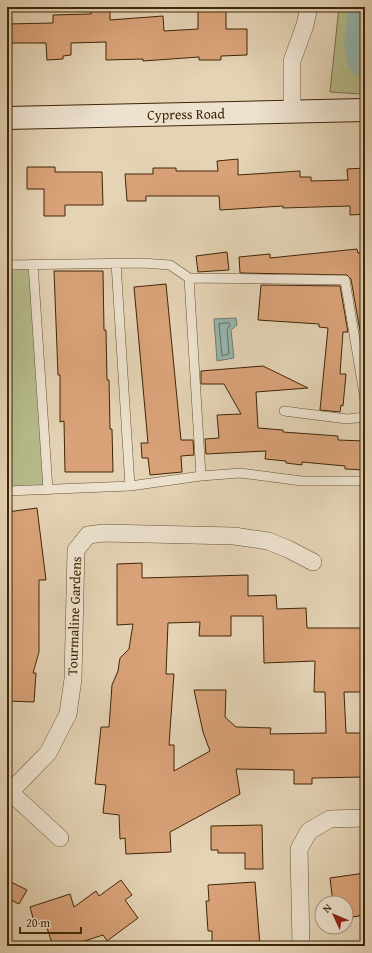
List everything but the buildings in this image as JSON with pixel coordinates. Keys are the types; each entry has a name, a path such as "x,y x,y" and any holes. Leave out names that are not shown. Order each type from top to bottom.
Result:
{"street":[{"path":"292,112 292,61 305,25 309,7"},
{"name":"Cypress Road","path":"7,118 365,110"},
{"name":"Tourmaline Gardens","path":"60,838 9,794 48,753 68,714 73,679 76,550 88,535 104,533 234,536 268,541 288,549 313,562"},
{"path":"301,946 299,849 309,831 330,819 365,818"}],"lane":[{"path":"116,263 130,486"},
{"path":"7,265 142,263 170,265 189,278 345,280 365,400"},
{"path":"33,264 48,490"},
{"path":"189,278 201,476"},
{"path":"284,411 347,419 365,417"},
{"path":"7,491 130,486 201,476 240,473 302,481 365,481"}],"green space":[{"path":"339,7 365,7 365,74 361,94 330,92"},
{"path":"33,264 48,490 7,491 7,265"}],"water":[{"path":"236,318 237,325 231,330 234,358 217,361 214,319"}],"waterway":[{"path":"365,21 362,42 365,59"}]}
